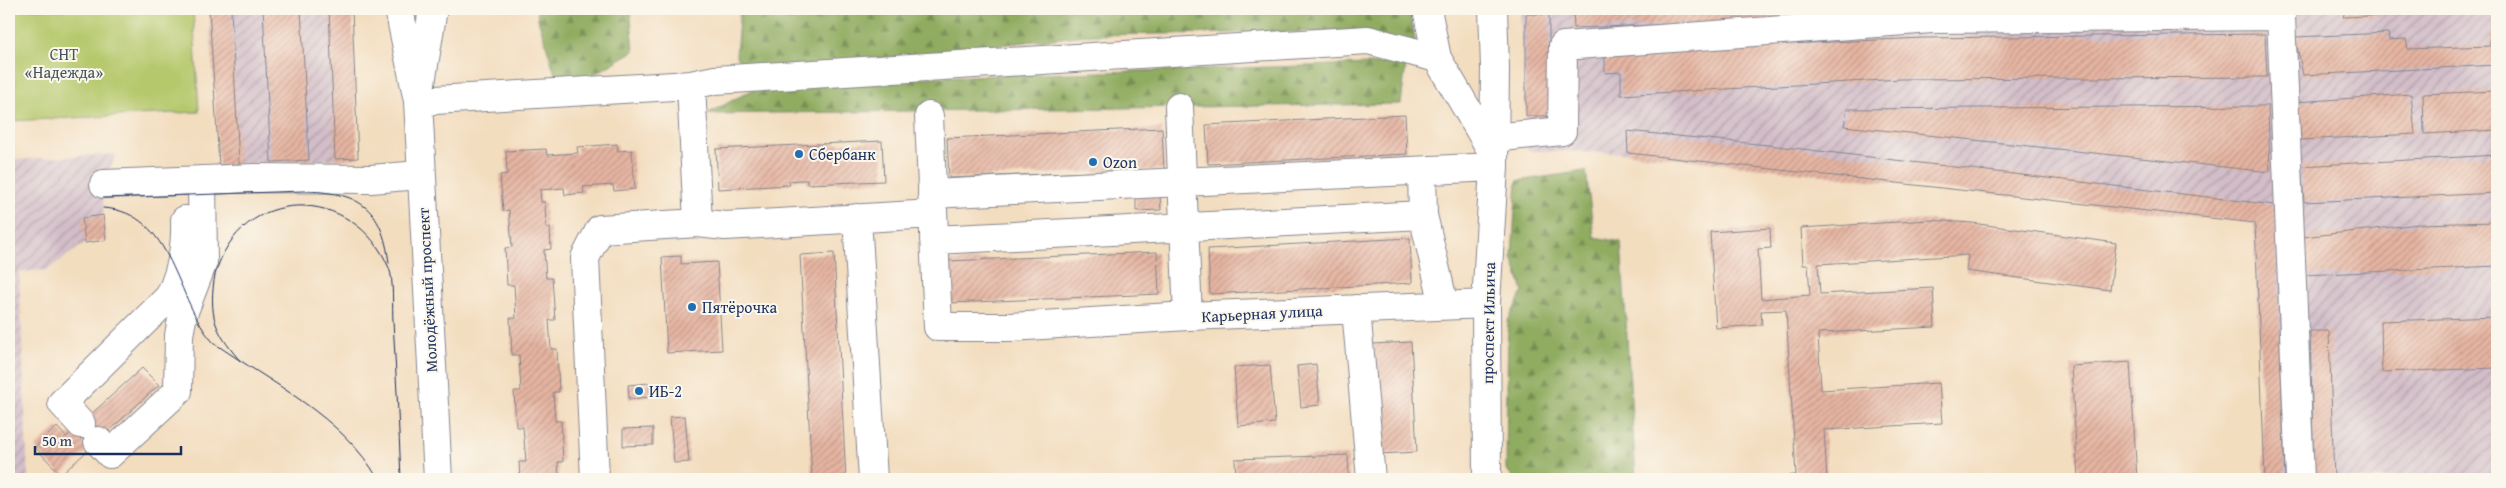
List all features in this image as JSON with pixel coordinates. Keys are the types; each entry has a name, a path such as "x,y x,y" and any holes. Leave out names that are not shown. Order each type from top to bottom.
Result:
{"street":[{"name":"Молодёжный проспект","path":"400,9 418,102 420,175 438,479"},
{"name":"Молодёжный проспект","path":"418,102 433,9"},
{"path":"1427,9 1436,58 1493,153"},
{"name":"проспект Ильича","path":"1487,479 1486,304 1493,153 1495,68 1493,9"},
{"path":"933,216 1183,183 1422,171 1493,153 1562,131 1563,46 1932,20 2281,16 2300,479"},
{"path":"418,102 691,85 715,80 1368,40 1436,58"},
{"path":"691,85 698,223"},
{"name":"Карьерная улица","path":"1179,107 1188,316 1486,304"},
{"path":"929,116 938,327 1010,327 1188,316"},
{"path":"1422,171 1422,215 1444,305"},
{"path":"104,184 254,178 371,179 420,175"},
{"path":"192,180 204,262 183,314 180,328 178,391 110,454 62,403 170,297 178,280 185,257 192,180"},
{"path":"595,479 585,258 600,229 698,223 725,226 857,218 933,216 1185,229 1422,215"},
{"path":"857,218 873,479"},
{"path":"1356,309 1371,479"}],"shaded area":[{"path":"209,9 352,9 358,158 219,165"},
{"path":"1520,9 2497,9 2497,479 2265,479 2254,223 1628,153 1528,151"},
{"path":"116,154 104,184 103,215 106,240 85,243 47,270 19,272 28,479 9,479 9,160"}],"green space":[{"name":"СНТ «Надежда»","path":"9,9 193,9 199,112 9,121"},
{"path":"537,9 630,9 634,51 576,85 557,80 538,19"},
{"path":"740,9 1410,9 1416,47 1364,31 1088,35 749,73 736,56"},
{"path":"1406,63 1401,104 707,114 767,82"},
{"path":"1586,171 1594,237 1621,242 1636,479 1513,479 1506,469 1508,321 1523,291 1512,257 1517,181"}],"building":[{"path":"209,9 231,9 239,164 219,165"},
{"path":"263,9 301,9 309,160 271,162"},
{"path":"329,9 352,9 358,158 335,159"},
{"path":"1573,9 1898,9 1898,16 1574,28"},
{"path":"2346,9 2497,9 2497,11 2343,17"},
{"path":"1526,14 1549,14 1549,116 1526,116"},
{"path":"2388,33 2389,40 2406,39 2408,49 2490,46 2490,33 2497,33 2497,65 2303,75 2295,37"},
{"path":"2265,34 2267,77 1901,79 1621,95 1621,72 1605,73 1605,52 1923,38"},
{"path":"2497,91 2497,130 2424,134 2423,94"},
{"path":"2411,94 2415,134 2301,140 2297,102"},
{"path":"2268,106 2270,172 1844,126 1847,109"},
{"path":"1405,115 1407,154 1208,164 1206,125"},
{"path":"1162,128 1164,169 949,178 947,138"},
{"path":"1627,131 1768,145 2275,205 2285,479 2265,479 2255,223 1628,153"},
{"path":"882,141 884,181 807,184 807,180 799,180 789,181 790,185 718,189 716,149"},
{"path":"617,144 618,151 632,150 635,189 614,191 613,185 583,187 584,193 565,195 564,188 540,190 541,202 545,202 546,228 550,227 551,249 544,250 546,278 552,278 555,320 549,320 551,349 557,349 559,392 553,392 555,421 561,421 563,462 558,462 559,479 520,479 519,462 526,462 523,427 516,427 514,391 521,391 519,355 512,355 510,318 516,318 514,285 507,285 505,248 512,247 509,210 503,211 500,175 507,174 506,151 546,149 547,155 578,153 577,147"},
{"path":"2497,155 2497,193 2304,202 2301,166"},
{"path":"1160,195 1161,210 1136,211 1136,196"},
{"path":"103,215 106,240 85,243 82,218"},
{"path":"1929,220 1972,223 2116,243 2110,290 1966,271 1968,255 1818,264 1820,294 1933,288 1935,327 1818,333 1821,390 1939,383 1942,423 1824,430 1827,479 1741,479 1796,475 1786,310 1761,311 1762,325 1716,328 1710,232 1770,228 1771,248 1758,249 1761,299 1810,295 1808,265 1803,265 1801,228"},
{"path":"2497,222 2497,266 2304,275 2303,237 2419,224"},
{"path":"1410,238 1412,283 1210,294 1208,249"},
{"path":"1157,252 1159,294 950,303 948,261"},
{"path":"834,253 846,479 812,479 800,255"},
{"name":"Пятёрочка","path":"681,256 681,264 717,262 722,350 667,353 662,257"},
{"path":"2497,317 2497,368 2382,372 2381,321"},
{"path":"2310,331 2329,331 2334,479 2314,479"},
{"path":"1411,342 1417,452 1379,454 1373,344"},
{"path":"2130,362 2137,479 2078,479 2071,366"},
{"path":"1316,364 1320,405 1301,407 1297,366"},
{"path":"1270,365 1275,423 1238,426 1234,367"},
{"path":"142,368 159,385 61,475 35,447 57,427 66,437"},
{"name":"ИБ-2","path":"649,383 650,397 629,399 628,385"},
{"path":"685,416 689,462 674,463 670,417"},
{"path":"653,428 653,445 623,446 623,429"},
{"path":"1348,455 1349,479 1236,479 1235,459"}],"tram line":[{"path":"103,198 303,191 339,195 353,199 373,215 386,244 389,263"},
{"path":"241,362 221,334 213,313 215,275 228,245 248,224 272,211 298,206 325,209 351,221 372,240 391,273 401,479"},
{"path":"103,208 127,213 145,225 159,241 190,305 214,343 282,387 326,419 346,437 378,479"}],"place":[{"name":"Сбербанк","path":"799,154"},
{"name":"Ozon","path":"1093,162"},
{"name":"Пятёрочка","path":"692,307"},
{"name":"ИБ-2","path":"639,391"}]}
